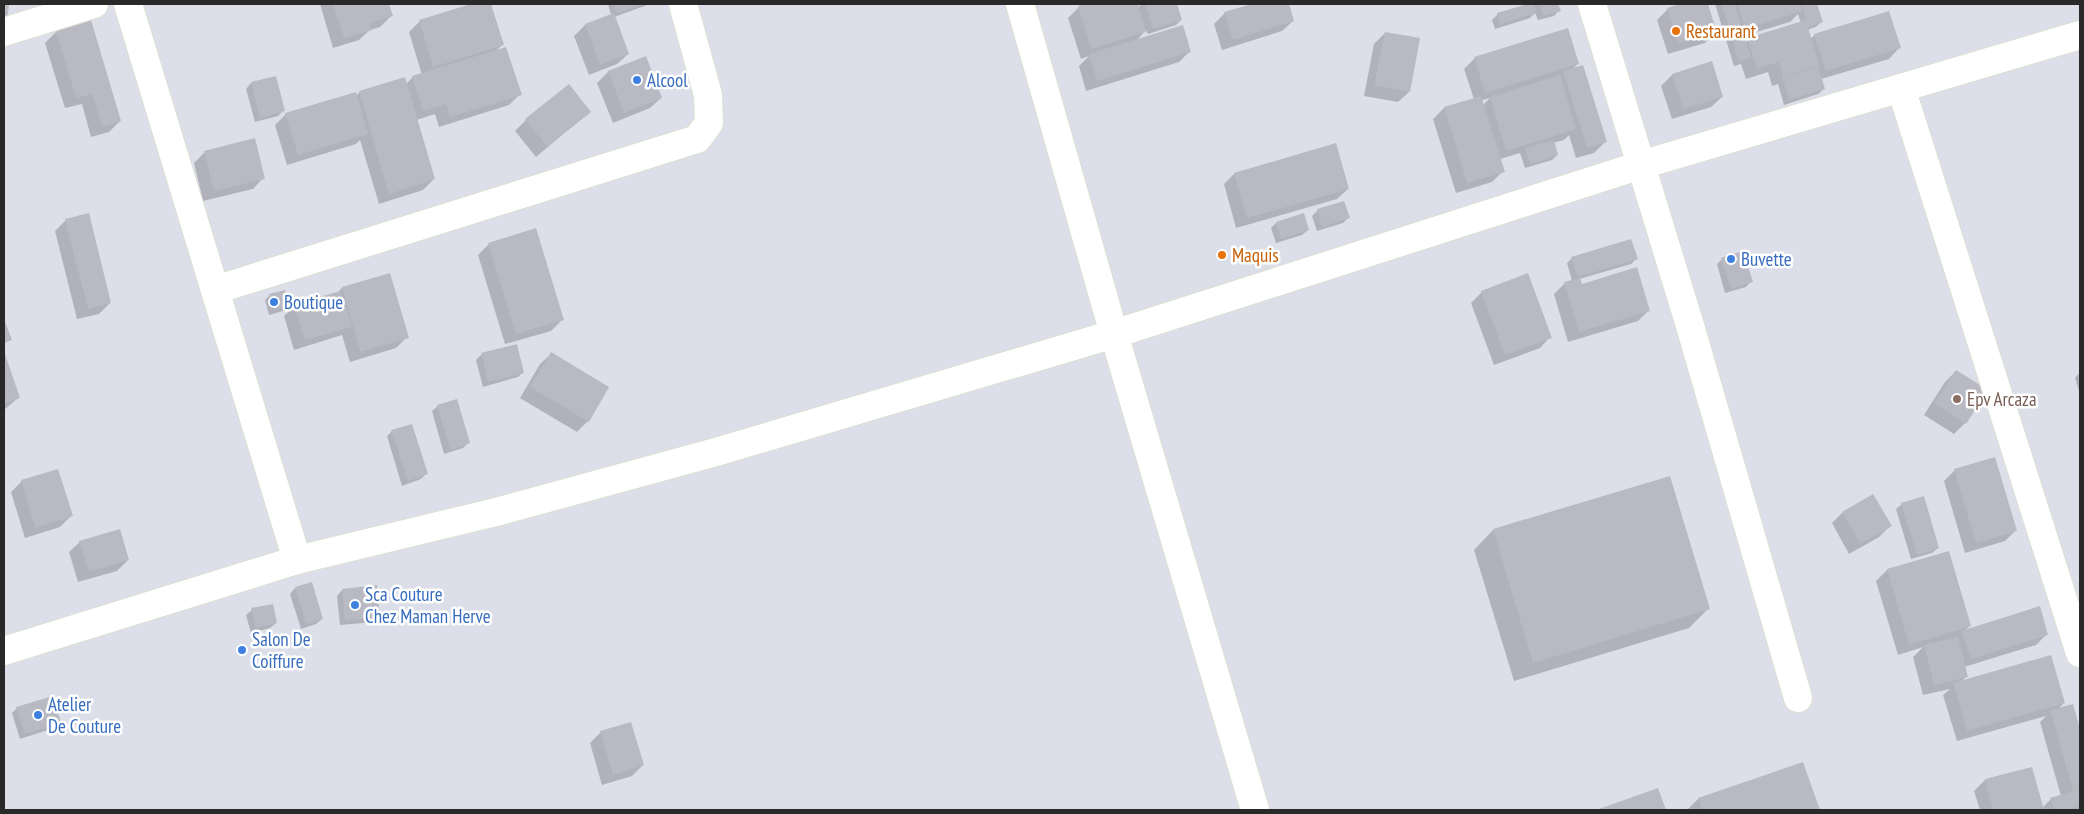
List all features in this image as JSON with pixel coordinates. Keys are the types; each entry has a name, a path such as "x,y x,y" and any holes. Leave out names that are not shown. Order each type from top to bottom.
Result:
{"street":[{"path":"4,32 94,4"},
{"path":"128,4 297,560"},
{"path":"215,290 696,139 709,123 708,95 683,4"},
{"path":"1020,4 1114,334 1255,810"},
{"path":"1592,4 1798,698"},
{"path":"4,651 297,560 496,512 706,455 1114,334 1641,165 2080,35"},
{"path":"1901,88 2080,653"}],"building":[{"path":"4,4 9,4 7,23 4,23"},
{"path":"333,4 389,4 393,16 370,23 372,30 344,38"},
{"path":"471,4 491,4 504,45 433,67 419,20"},
{"path":"614,4 645,4 617,13"},
{"path":"1085,4 1138,4 1146,32 1091,49 1078,6"},
{"path":"1145,4 1177,4 1182,20 1153,29"},
{"path":"1252,4 1289,4 1294,21 1233,40 1224,12"},
{"path":"1534,4 1537,13 1500,24 1497,13"},
{"path":"1539,4 1558,4 1561,11 1543,16"},
{"path":"1680,4 1708,4 1717,33 1678,44 1667,8"},
{"path":"1722,4 1735,4 1751,58 1739,62"},
{"path":"1737,4 1800,4 1803,11 1745,29"},
{"path":"1817,4 1823,22 1808,27 1819,65 1783,76 1779,62 1757,69 1747,38 1806,20 1802,5"},
{"path":"1889,11 1901,48 1826,71 1814,34"},
{"path":"614,13 629,54 600,65 585,24"},
{"path":"91,20 121,121 102,127 92,94 76,98 56,31"},
{"path":"1183,25 1191,52 1097,81 1089,54"},
{"path":"1568,28 1579,64 1485,93 1474,57"},
{"path":"1385,32 1420,38 1410,92 1374,85"},
{"path":"506,47 522,95 450,117 446,104 423,111 412,76"},
{"path":"646,56 662,98 624,113 608,71"},
{"path":"1712,61 1723,97 1683,109 1672,74"},
{"path":"1583,65 1607,142 1587,148 1563,71"},
{"path":"1818,66 1825,89 1789,100 1782,77"},
{"path":"1560,75 1576,129 1506,151 1490,97"},
{"path":"276,76 285,111 260,118 251,82"},
{"path":"405,77 435,179 389,194 359,91"},
{"path":"569,84 591,112 547,147 525,119"},
{"path":"356,92 368,134 298,155 285,113"},
{"path":"1481,96 1505,172 1467,183 1444,107"},
{"path":"255,138 265,179 214,191 204,151"},
{"path":"1554,140 1558,155 1530,164 1525,148"},
{"path":"1336,143 1349,189 1247,218 1234,173"},
{"path":"1344,201 1350,218 1322,227 1317,209"},
{"path":"89,213 111,303 88,309 65,219"},
{"path":"1304,213 1309,230 1281,239 1276,222"},
{"path":"536,228 564,320 516,334 488,243"},
{"path":"1631,239 1638,259 1578,277 1571,257"},
{"path":"1743,251 1753,282 1731,289 1721,258"},
{"path":"1637,267 1650,311 1579,332 1564,282 1580,278 1582,284"},
{"path":"390,273 409,338 360,352 342,287"},
{"path":"1528,273 1552,338 1505,355 1481,291"},
{"path":"285,290 290,306 274,310 269,294"},
{"path":"341,291 352,327 305,340 294,304"},
{"path":"4,319 12,340 4,343"},
{"path":"517,344 524,373 488,382 481,353"},
{"path":"4,351 20,398 4,403"},
{"path":"551,352 609,387 589,422 530,387"},
{"path":"1956,370 1988,390 1966,424 1934,403"},
{"path":"457,399 470,443 450,450 437,405"},
{"path":"412,424 428,474 408,481 391,430"},
{"path":"1995,457 2017,531 1976,543 1954,469"},
{"path":"58,469 73,516 35,528 21,480"},
{"path":"1670,476 1710,609 1533,663 1493,529"},
{"path":"1873,494 1892,526 1860,544 1842,512"},
{"path":"1924,496 1939,548 1917,555 1901,503"},
{"path":"120,529 129,560 89,572 79,541"},
{"path":"1949,551 1971,626 1909,645 1887,569"},
{"path":"312,582 323,619 306,624 295,587"},
{"path":"377,585 380,617 345,621 342,589"},
{"path":"273,604 277,623 256,628 251,608"},
{"path":"2040,606 2048,635 1971,659 1961,631"},
{"path":"1958,637 1968,677 1934,685 1924,645"},
{"path":"2051,655 2065,703 1967,731 1953,683"},
{"path":"53,696 61,723 25,734 16,707"},
{"path":"2073,704 2080,729 2080,806 2067,810 2054,810 2050,798 2073,791 2050,710"},
{"path":"631,722 644,765 613,775 600,731"},
{"path":"1803,762 1820,810 1702,810 1698,798"},
{"path":"2032,767 2044,810 1993,810 1985,779"},
{"path":"1658,788 1666,810 1596,810"}],"place":[{"name":"Restaurant","path":"1676,31"},
{"name":"Alcool","path":"637,80"},
{"name":"Maquis","path":"1222,255"},
{"name":"Buvette","path":"1731,259"},
{"name":"Boutique","path":"274,302"},
{"name":"Epv Arcaza","path":"1957,399"},
{"name":"Sca Couture Chez Maman Herve","path":"355,605"},
{"name":"Salon De Coiffure","path":"242,650"},
{"name":"Atelier De Couture","path":"38,715"}]}
